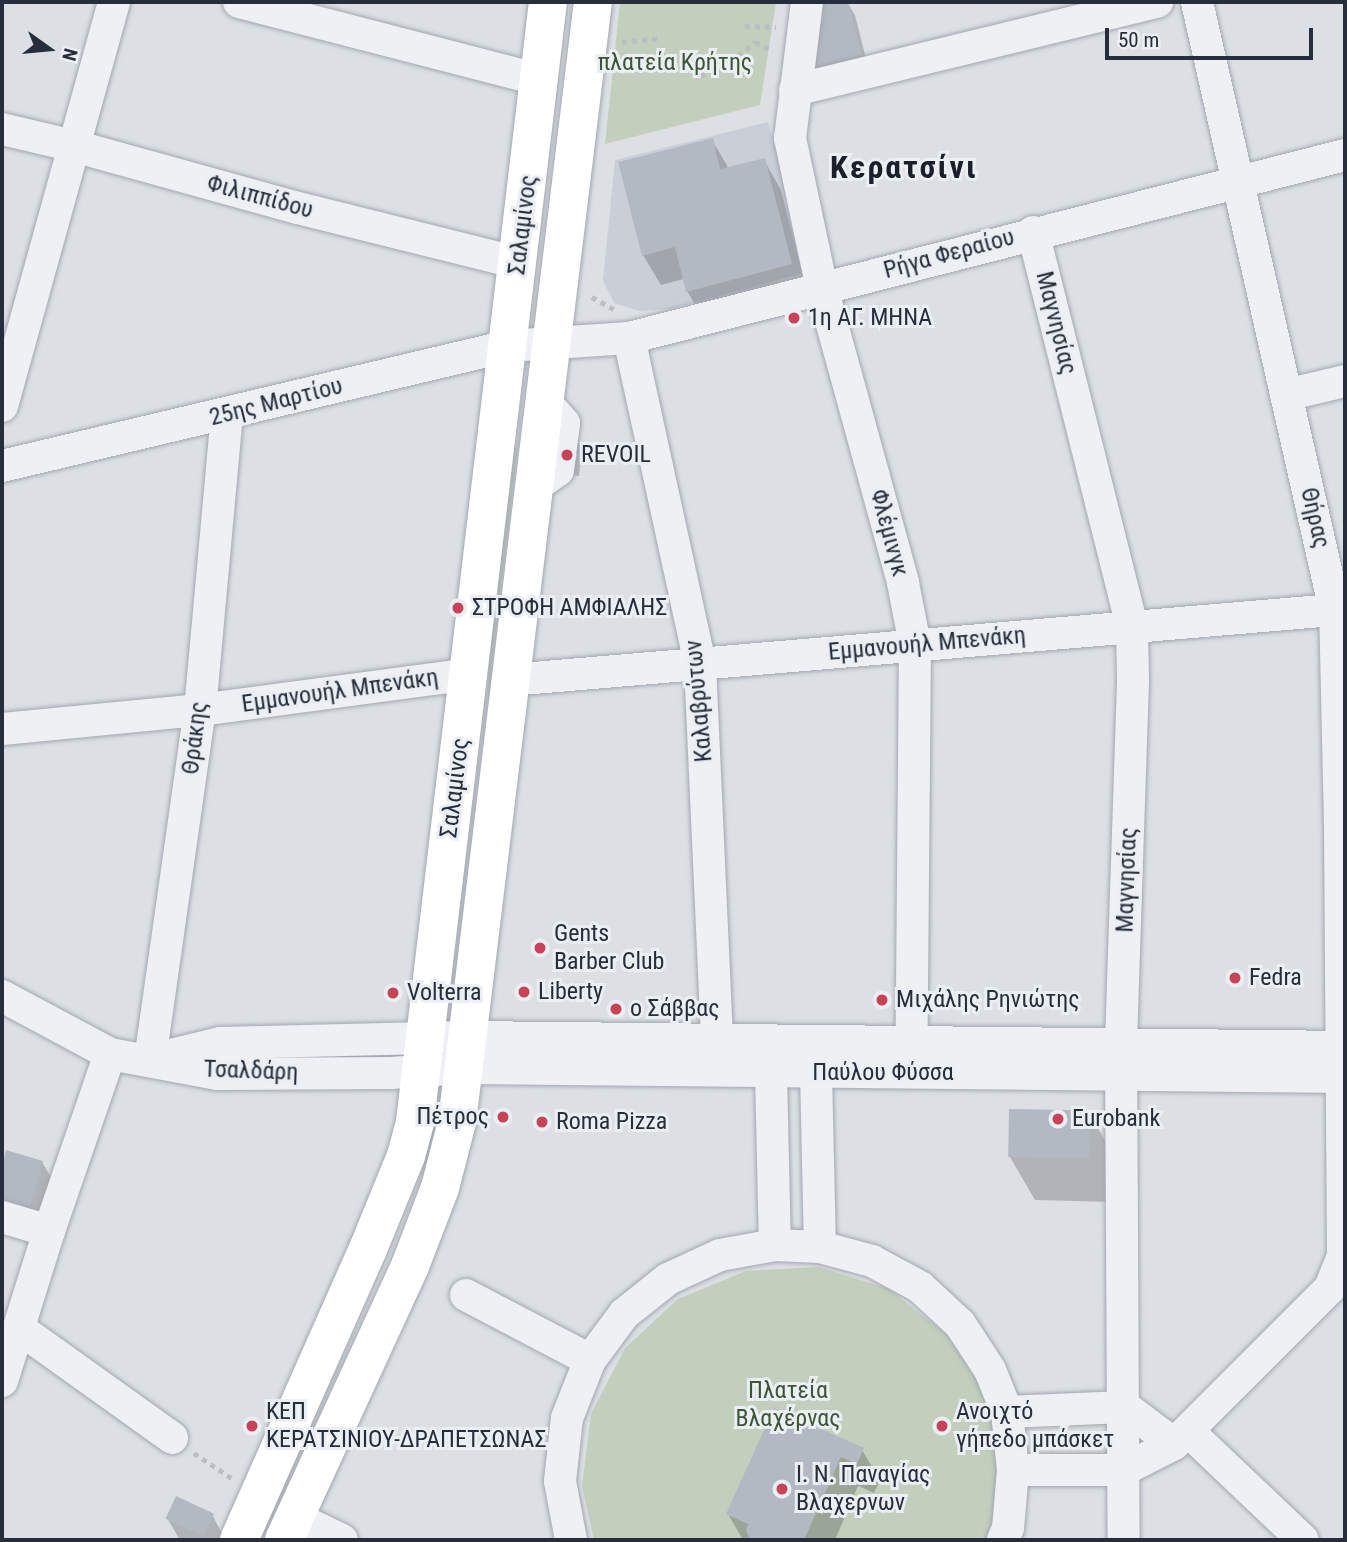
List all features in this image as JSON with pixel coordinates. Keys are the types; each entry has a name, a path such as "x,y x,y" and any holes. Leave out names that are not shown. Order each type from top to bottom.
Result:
{"main road":[{"name":"Σαλαμίνος","path":"239,1540 260,1497 406,1156 415,1122 548,2"},
{"name":"Σαλαμίνος","path":"289,1529 410,1266 435,1201 457,1122 593,2"}],"street":[{"path":"2,406 114,2"},
{"path":"239,2 540,80"},
{"name":"Φλέμινγκ","path":"807,2 790,138 822,288 903,583 915,645 911,1074"},
{"path":"796,90 1157,2"},
{"name":"Θήρας","path":"1197,2 1241,183 1286,396 1340,610 1344,1255"},
{"name":"Φιλιππίδου","path":"2,129 74,146 298,208 519,263"},
{"name":"Ρήγα Φεραίου","path":"552,344 629,338 1033,232 1241,183 1345,155"},
{"name":"Μαγνησίας","path":"1033,232 1132,627 1133,681 1121,1060 1124,1540"},
{"name":"Καλαβρύτων","path":"629,338 700,664 718,1071"},
{"name":"25ης Μαρτίου","path":"2,466 508,346 552,344"},
{"path":"1286,396 1345,381"},
{"name":"Θράκης","path":"150,1060 200,710 227,413"},
{"name":"Εμμανουήλ Μπενάκη","path":"510,680 1340,610"},
{"name":"Εμμανουήλ Μπενάκη","path":"2,729 200,710 469,674"},
{"name":"Τσαλδάρη","path":"2,996 110,1054 217,1074 423,1055"},
{"name":"Παύλου Φύσσα","path":"423,1055 718,1040 912,1042 1121,1060"},
{"name":"Παύλου Φύσσα","path":"466,1052 771,1073 911,1074 1121,1060 1343,1062"},
{"path":"4,1365 20,1329 49,1231 110,1054"},
{"path":"771,1073 775,1245"},
{"path":"816,1073 820,1247"},
{"path":"2,1217 49,1231"},
{"path":"571,1540 560,1480 565,1431 567,1418 590,1360 624,1314 668,1279 720,1255 775,1245 820,1247 873,1261 920,1287 960,1324 990,1370 1007,1412 1013,1470 1007,1528 1003,1540"},
{"path":"1013,1470 1123,1470 1181,1438 1330,1288 1344,1255"},
{"path":"466,1295 590,1360"},
{"path":"20,1329 172,1438"},
{"path":"1007,1412 1125,1407 1181,1438 1303,1540"},
{"path":"289,1529 342,1540"}],"path":[{"path":"700,75 723,69 755,42 779,53"},
{"path":"172,1438 260,1497"}],"shaded area":[{"path":"768,122 810,271 672,309 639,311 614,303 603,281 615,160"}],"green space":[{"name":"πλατεία Κρήτης","path":"620,2 776,2 760,105 605,144"},
{"path":"518,447 493,656 493,755 489,762 488,659 514,448"},
{"name":"Πλατεία Βλαχέρνας","path":"819,1267 889,1289 946,1334 982,1388 1000,1452 997,1518 989,1540 594,1540 582,1486 591,1414 625,1348 678,1299 746,1271"}],"building":[{"path":"818,2 848,2 862,56 812,66"},
{"path":"713,138 720,169 765,158 792,264 686,292 675,247 642,256 618,162"},
{"path":"1009,1109 1090,1110 1089,1158 1008,1157"},
{"path":"6,1150 43,1161 29,1210 2,1203 2,1166"},
{"name":"Ι. Ν. Παναγίας Βλαχερνων","path":"774,1408 864,1448 857,1464 841,1457 804,1540 750,1540 746,1530 748,1524 726,1514"},
{"path":"176,1496 214,1514 203,1536 165,1519"}],"place":[{"name":"1η ΑΓ. ΜΗΝΑ","path":"794,318"},
{"name":"REVOIL","path":"567,455"},
{"name":"ΣΤΡΟΦΗ ΑΜΦΙΑΛΗΣ","path":"458,608"},
{"name":"Gents Barber Club","path":"540,948"},
{"name":"Fedra","path":"1235,978"},
{"name":"Liberty","path":"524,992"},
{"name":"Volterra","path":"393,993"},
{"name":"Μιχάλης Ρηνιώτης","path":"882,1000"},
{"name":"ο Σάββας","path":"616,1009"},
{"name":"Πέτρος","path":"503,1117"},
{"name":"Eurobank","path":"1058,1119"},
{"name":"Roma Pizza","path":"542,1122"},
{"name":"ΚΕΠ ΚΕΡΑΤΣΙΝΙΟΥ-ΔΡΑΠΕΤΣΩΝΑΣ","path":"252,1426"},
{"name":"Ανοιχτό γήπεδο μπάσκετ","path":"942,1426"},
{"name":"Ι. Ν. Παναγίας Βλαχερνων","path":"782,1489"}],"district":[{"name":"Κερατσίνι","path":"904,167"}]}
